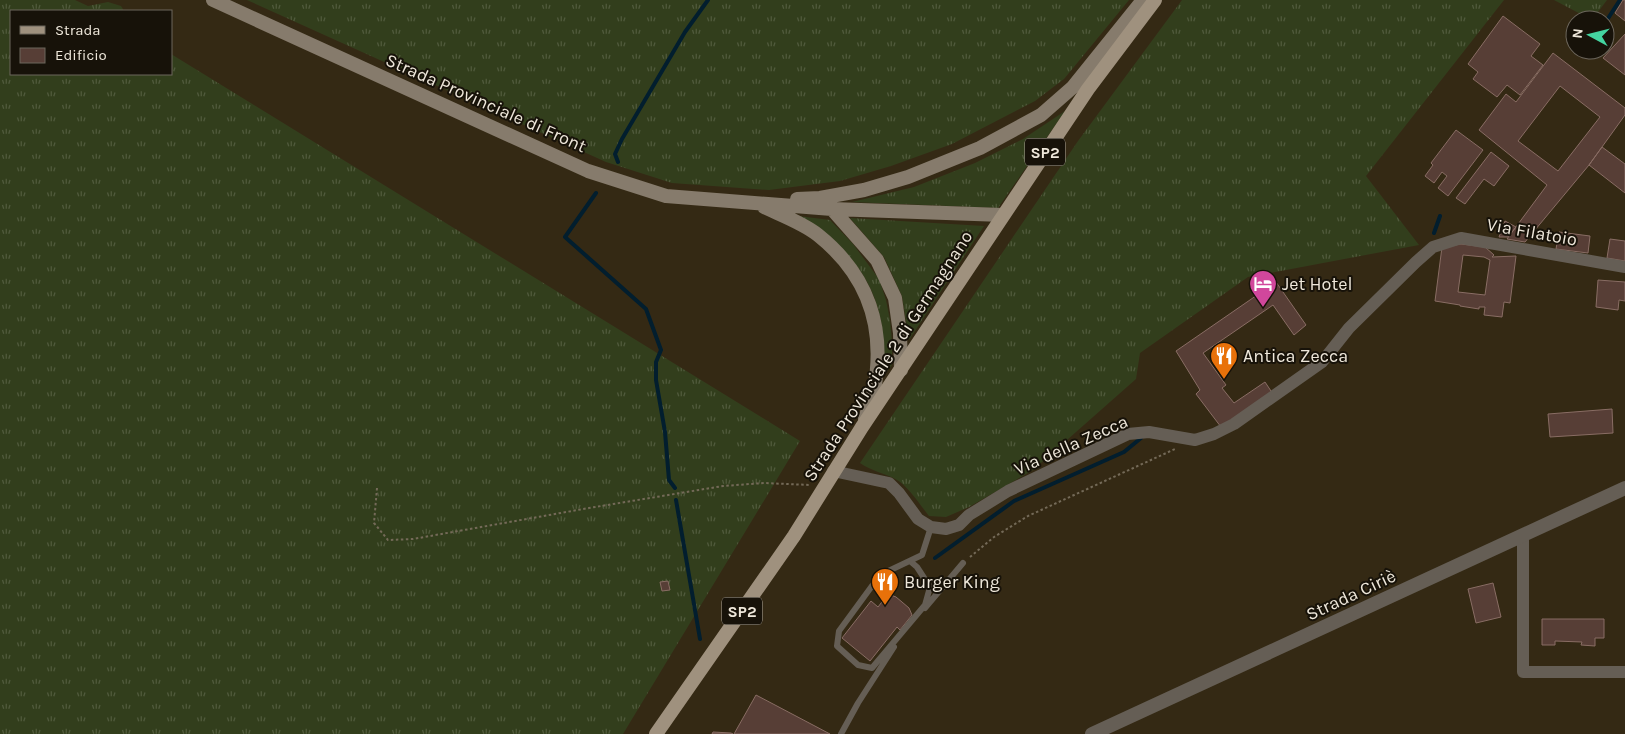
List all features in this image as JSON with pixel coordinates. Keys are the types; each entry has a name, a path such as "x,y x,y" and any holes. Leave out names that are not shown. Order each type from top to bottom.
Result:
{"main road":[{"name":"Strada Provinciale di Front","path":"213,0 588,170 666,196 754,202"},
{"path":"754,202 820,198 864,190 908,177 980,148 1042,115 1073,87 1142,0"},
{"name":"Strada Provinciale 2 di Germagnano","path":"656,734 794,536 833,472 1088,89 1155,0"},
{"path":"754,202 832,209 1003,215"},
{"path":"754,202 817,235 847,263 865,292 874,319 878,355 874,390 862,428"},
{"path":"832,209 877,260 895,298 900,333 901,370"}],"street":[{"name":"Via Filatoio","path":"1196,440 1234,424 1322,362 1349,328 1433,247 1461,238 1625,267"},
{"name":"Via della Zecca","path":"931,527 946,529 959,525 969,515 1008,491 1128,434 1149,432 1196,440"},
{"path":"833,472 889,482 918,520 931,527"},
{"name":"Strada Ciriè","path":"1092,734 1625,488"},
{"path":"1523,536 1523,672 1625,672"}],"lane":[{"path":"910,561 917,567 930,587 925,605 872,668 858,664 837,646 838,631 880,575 922,555 931,527"},
{"path":"841,734 858,703 901,637 963,564"}],"path":[{"path":"963,564 994,537 1028,516 1196,440"},
{"path":"377,488 374,523 388,540 413,539 723,486 764,483 825,485"}],"green space":[{"path":"0,0 75,0 88,6 108,2 121,6 123,10 10,10 10,75 172,75 172,55 800,441 623,734 0,734"},
{"path":"247,0 1129,0 1064,79 1035,101 952,144 891,166 840,181 769,190 672,183 606,162"},
{"path":"1182,0 1504,0 1366,176 1419,245 1248,277 1140,353 1136,379 1033,470 969,507 946,517 929,516 910,491 901,483 860,463 1078,141"},
{"path":"1554,0 1607,0 1600,10 1573,10"},
{"path":"1065,111 998,208 852,202 914,187 975,163 1023,139"},
{"path":"798,216 830,220 853,244 879,279 886,300 892,342 892,365 882,378 882,325 869,285 850,258 839,247"},
{"path":"850,218 984,226 909,340 902,296 884,257"}],"building":[{"path":"1623,0 1625,0 1625,21 1615,13"},
{"path":"1503,16 1540,44 1531,56 1543,65 1520,95 1507,85 1497,97 1473,79 1478,72 1468,64"},
{"path":"1625,34 1625,75 1606,60 1615,60 1615,45"},
{"path":"1553,53 1625,108 1625,115 1589,165 1525,242 1507,239 1547,185 1479,130 1506,94 1516,102","holes":["1560,86 1600,117 1558,171 1518,141"]},
{"path":"1456,130 1483,150 1448,196 1438,188 1447,176 1442,172 1434,183 1425,176 1433,165 1431,163"},
{"path":"1602,147 1625,164 1625,193 1589,165"},
{"path":"1491,152 1509,166 1494,186 1484,179 1465,204 1456,198"},
{"path":"1505,221 1516,227 1508,237 1499,237"},
{"path":"1559,232 1590,236 1588,253 1556,249"},
{"path":"1610,239 1625,241 1625,261 1607,258"},
{"path":"1461,244 1485,247 1494,255 1492,257 1516,256 1510,303 1504,302 1502,317 1484,315 1485,307 1479,307 1479,309 1435,301 1442,247","holes":["1463,255 1484,257 1490,260 1485,295 1458,292"]},
{"path":"1598,280 1625,282 1625,301 1619,300 1618,310 1596,307"},
{"path":"1276,282 1306,325 1294,335 1273,305 1203,353 1226,385 1222,388 1234,403 1265,382 1273,394 1221,427 1196,394 1200,390 1176,351"},
{"path":"1612,409 1613,433 1550,437 1548,414"},
{"path":"668,581 670,590 662,591 660,582"},
{"path":"1493,583 1501,617 1476,623 1468,589"},
{"path":"888,594 896,597 909,608 912,615 900,630 897,627 870,661 842,638 871,601 878,607"},
{"path":"1542,619 1604,619 1604,638 1595,638 1595,646 1581,645 1582,642 1555,641 1555,645 1542,645"},
{"path":"756,695 830,734 734,734"},
{"path":"713,732 731,733 733,734 712,734"}],"waterway":[{"path":"618,162 615,154 622,139 685,32 708,0"},
{"path":"1614,10 1620,0"},
{"path":"596,193 565,237 646,309 661,350 656,362 656,380 665,432 669,480 675,488"},
{"path":"1434,233 1440,216"},
{"path":"935,558 1014,501 1124,452 1141,438"},
{"path":"676,500 700,639"}],"place":[{"name":"Jet Hotel","path":"1263,308"},
{"name":"Antica Zecca","path":"1224,380"},
{"name":"Burger King","path":"885,606"}]}
